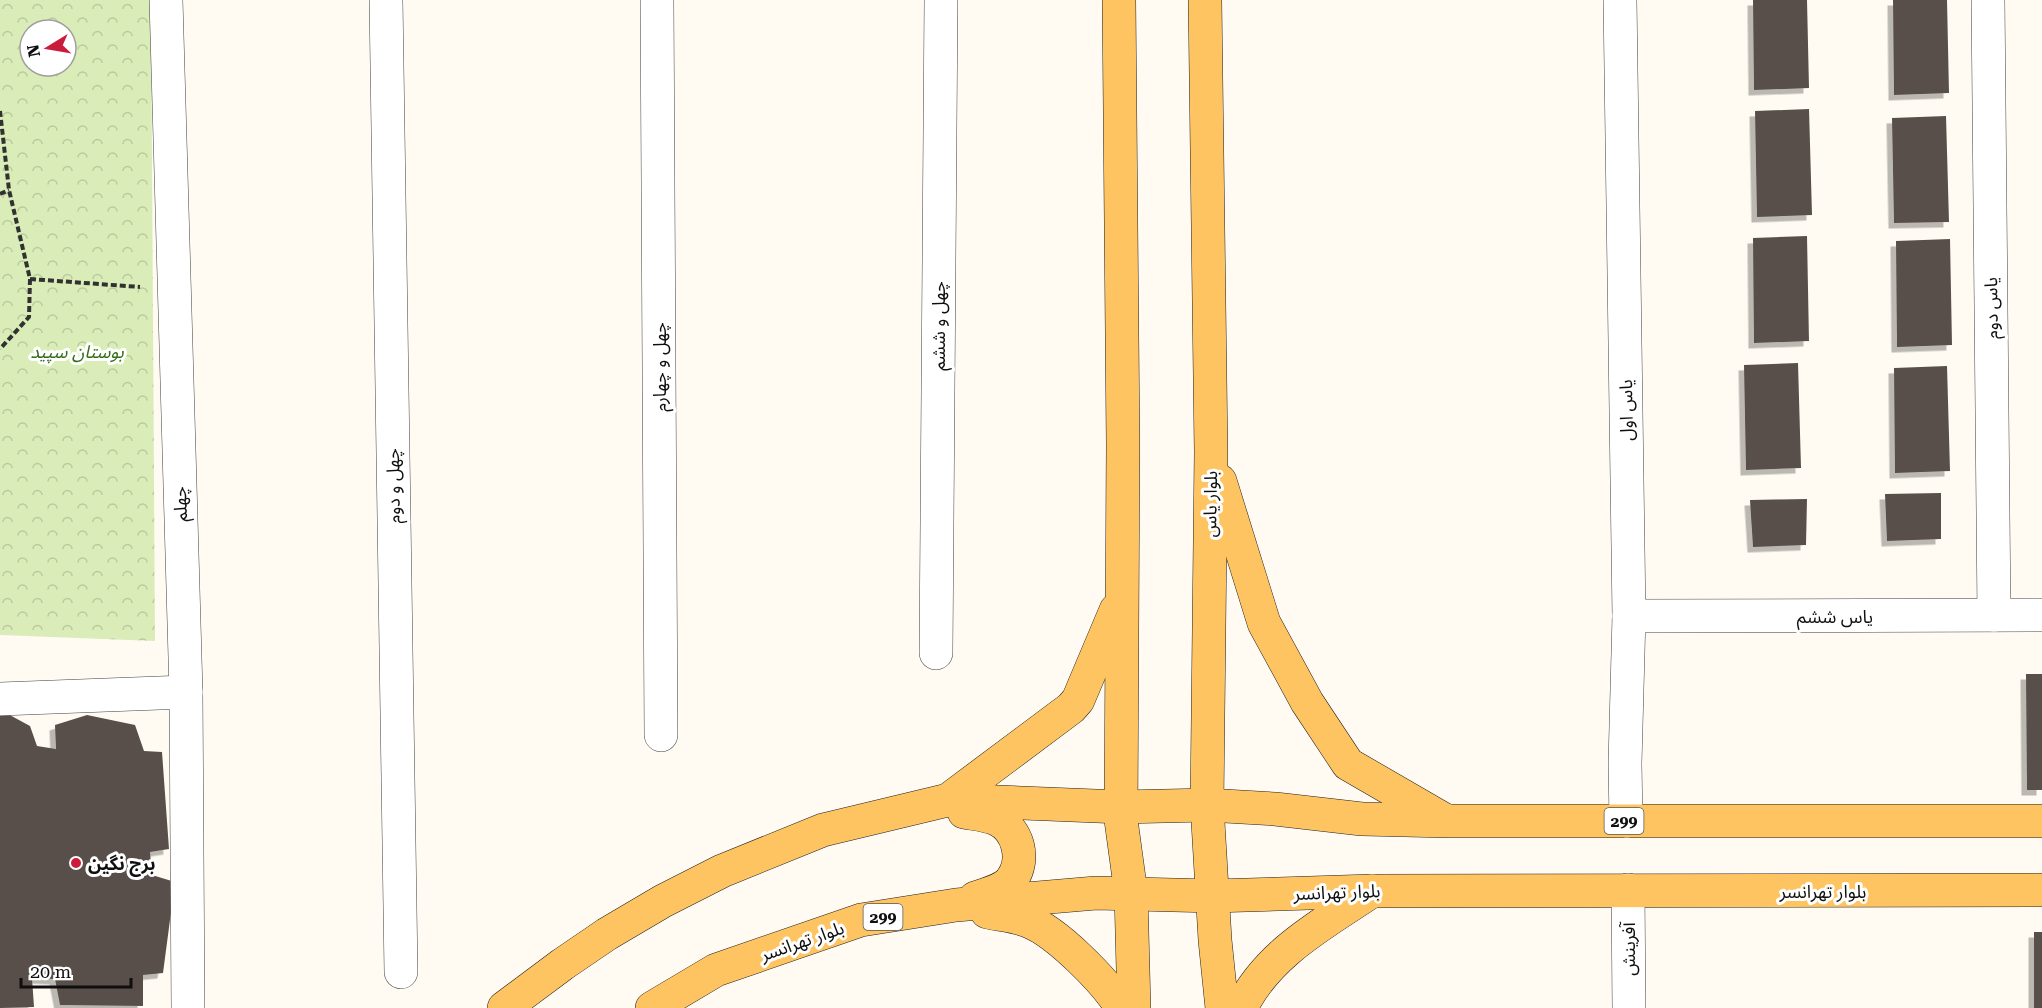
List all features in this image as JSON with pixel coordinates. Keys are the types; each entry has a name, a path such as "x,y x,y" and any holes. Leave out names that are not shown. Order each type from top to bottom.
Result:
{"main road":[{"path":"1119,0 1123,595 1121,807 1122,832 1131,893 1134,1008"},
{"name":"بلوار یاس","path":"1205,0 1211,452 1207,805 1215,940 1222,1008"},
{"path":"1211,452 1264,623 1307,702 1348,764 1447,821"},
{"path":"504,1008 608,934 663,901 722,871 823,830 948,800 1071,708 1078,700 1123,595"},
{"name":"299","path":"948,800 1121,807 1207,805 1275,809 1362,819 1447,821 2042,821"},
{"path":"910,809 962,812 994,818 1007,826 1016,837 1019,861 1012,880 1001,888 956,905"},
{"name":"بلوار تهرانسر","path":"652,1008 716,970 861,920 956,905 1096,893 1213,896 1372,891 2042,890"},
{"path":"1241,1008 1259,979 1286,949 1372,891"},
{"path":"956,905 1026,920 1043,928 1095,973 1122,1008"}],"street":[{"name":"چهلم","path":"166,0 186,692 188,1008"},
{"name":"چهل و دوم","path":"386,0 401,972"},
{"name":"چهل و چهارم","path":"657,0 661,735"},
{"name":"چهل و ششم","path":"936,653 941,0"},
{"name":"یاس اول","path":"1620,0 1629,616 1625,763 1626,821"},
{"name":"یاس دوم","path":"1988,0 1994,615"},
{"name":"یاس ششم","path":"1629,616 2042,615"},
{"path":"0,699 186,692"},
{"name":"آفرینش","path":"1628,890 1629,1008"}],"path":[{"path":"0,111 9,190 30,279 29,317 0,348"},
{"path":"0,194 9,190"},
{"path":"30,279 173,289"}],"green space":[{"name":"بوستان سپید","path":"0,0 151,0 155,641 0,635"}],"building":[{"path":"1753,0 1807,0 1809,88 1754,90"},
{"path":"1893,0 1947,0 1949,93 1894,95"},
{"path":"1809,109 1812,215 1757,217 1755,111"},
{"path":"1946,116 1949,222 1894,223 1892,118"},
{"path":"1807,236 1809,341 1754,343 1753,238"},
{"path":"1950,239 1952,345 1897,347 1896,241"},
{"path":"1798,363 1801,468 1746,470 1744,365"},
{"path":"1947,366 1950,471 1895,473 1894,368"},
{"path":"1941,493 1941,539 1887,541 1885,494"},
{"path":"1807,499 1806,545 1753,547 1750,500"},
{"path":"2026,674 2042,674 2042,790 2027,790"},
{"name":"برج نگین","path":"0,713 6,713 30,726 37,746 56,749 55,725 87,715 135,725 144,751 162,752 169,849 150,852 152,875 175,882 163,973 143,975 143,1006 60,1005 55,979 32,978 34,1007 0,1008"},
{"path":"2034,932 2042,932 2042,1008 2034,1008"}],"place":[{"name":"برج نگین","path":"76,863"}]}
